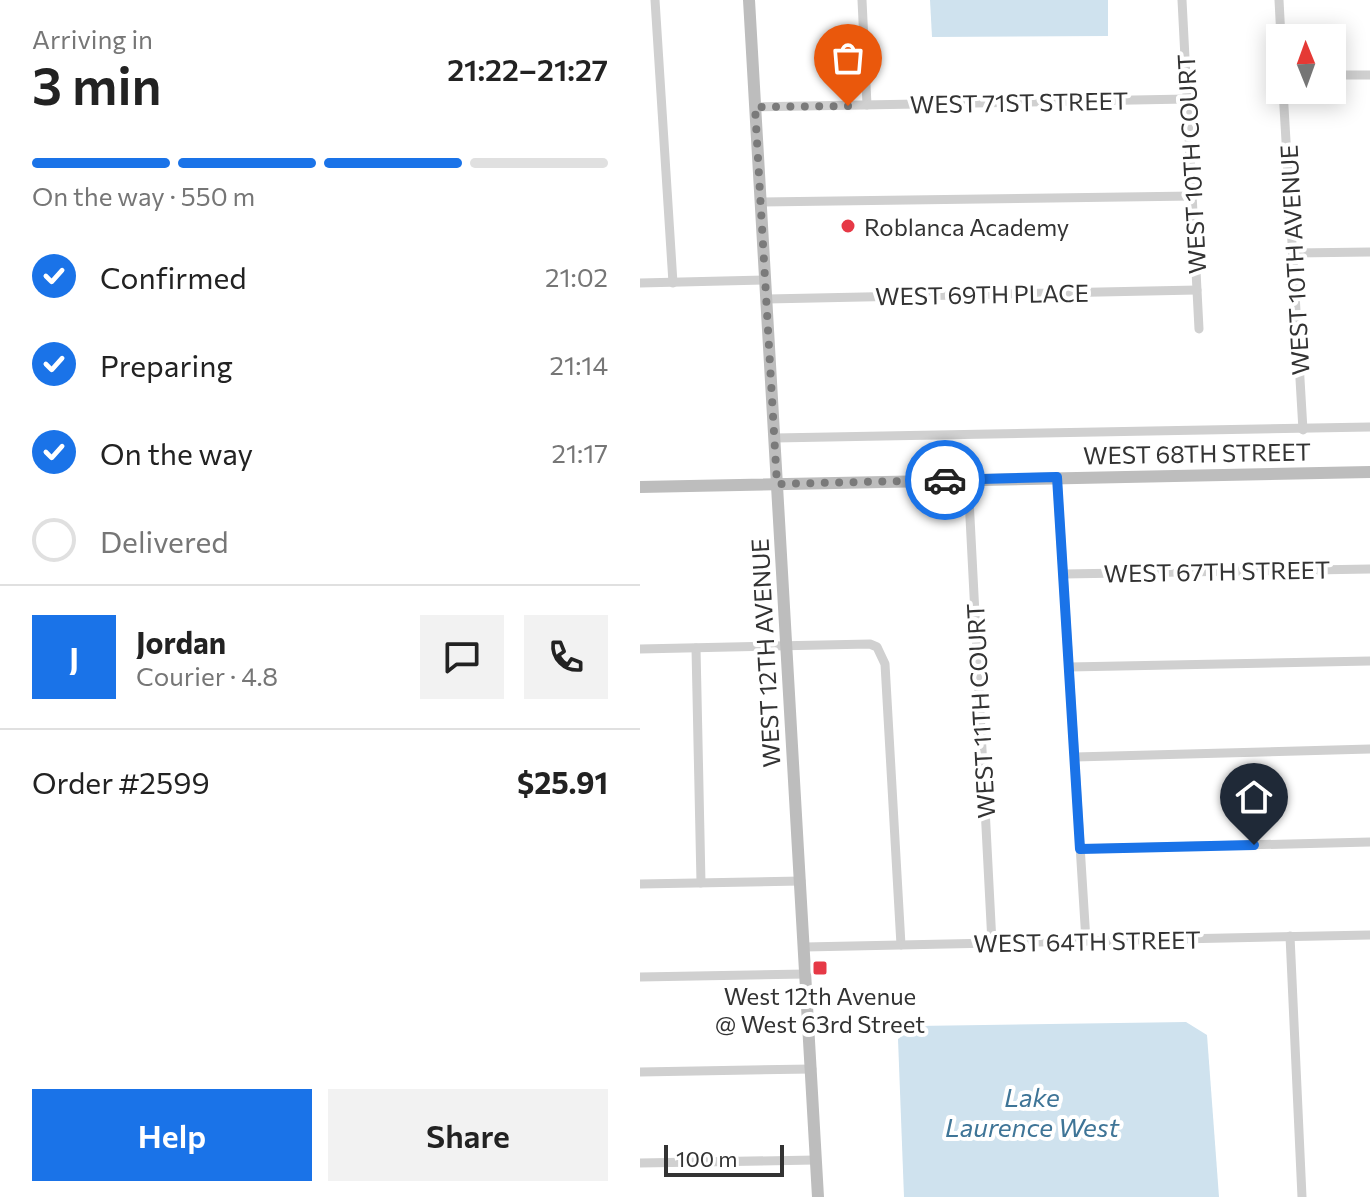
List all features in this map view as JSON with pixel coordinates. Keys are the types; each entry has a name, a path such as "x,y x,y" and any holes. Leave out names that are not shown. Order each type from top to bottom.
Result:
{"main road":[{"name":"WEST 12TH AVENUE","path":"749,0 818,1197"},
{"name":"WEST 68TH STREET","path":"640,487 1370,472"}],"street":[{"path":"655,0 673,283"},
{"path":"862,0 867,105"},
{"name":"WEST 10TH COURT","path":"1182,0 1199,329"},
{"path":"1279,0 1280,24"},
{"path":"1346,75 1370,75"},
{"name":"WEST 71ST STREET","path":"755,107 1187,99"},
{"name":"WEST 10TH AVENUE","path":"1284,104 1303,430"},
{"path":"761,202 1194,196"},
{"path":"1295,253 1370,252"},
{"path":"640,283 766,280"},
{"name":"WEST 69TH PLACE","path":"767,299 1197,290"},
{"name":"WEST 68TH STREET","path":"775,438 1370,427"},
{"path":"1057,477 1086,941"},
{"name":"WEST 11TH COURT","path":"968,479 992,943"},
{"name":"WEST 67TH STREET","path":"1064,574 1370,569"},
{"path":"640,649 870,644 877,647 885,664 901,945"},
{"path":"696,648 701,883"},
{"path":"1069,667 1370,661"},
{"path":"1075,757 1370,749"},
{"path":"1080,849 1370,842"},
{"path":"640,884 801,881"},
{"name":"WEST 64TH STREET","path":"805,947 1370,935"},
{"path":"1290,936 1302,1197"},
{"path":"640,977 806,974"},
{"path":"640,1072 812,1069"},
{"path":"640,1163 815,1160"}],"water":[{"path":"930,0 1108,0 1108,36 932,37"},
{"name":"Lake Laurence West","path":"1186,1022 1207,1035 1219,1197 904,1197 898,1039 916,1026"}],"way so far":[{"path":"848,106 755,107 777,484 945,480"}],"place":[{"name":"Roblanca Academy","path":"848,226"},
{"name":"West 12th Avenue @ West 63rd Street","path":"820,968"}],"route":[{"path":"945,480 1057,477 1080,849 1254,845"}]}
